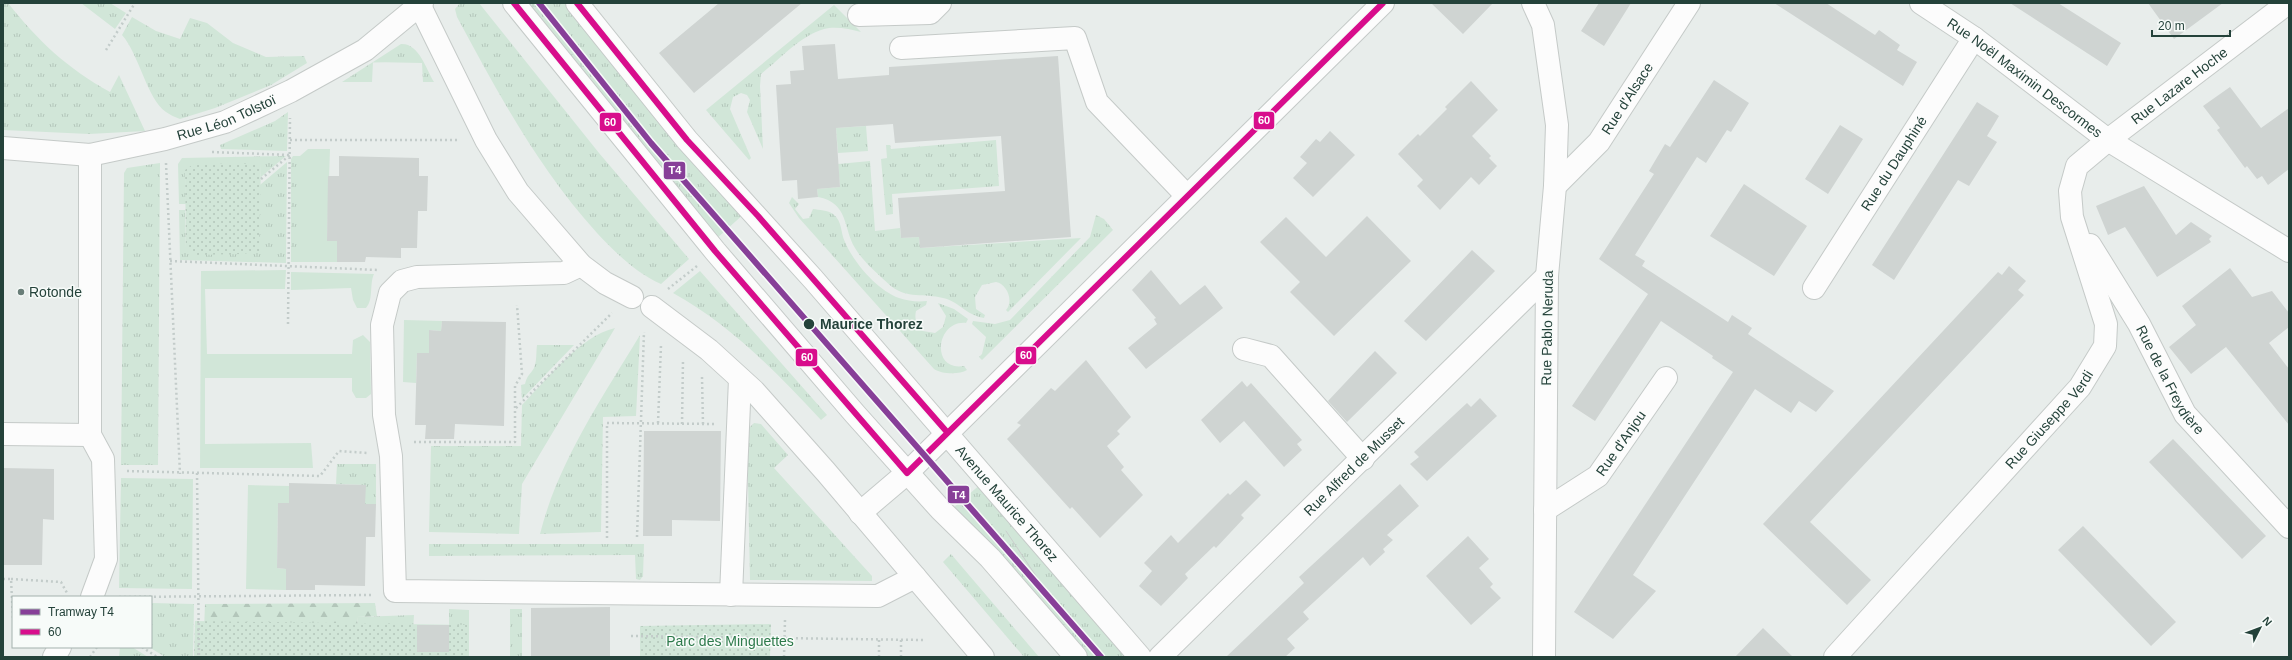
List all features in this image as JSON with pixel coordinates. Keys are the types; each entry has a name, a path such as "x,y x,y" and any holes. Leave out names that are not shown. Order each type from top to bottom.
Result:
{"street":[{"path":"514,3 716,251 907,474 990,558 1076,657"},
{"name":"Avenue Maurice Thorez","path":"577,3 687,140 758,216 947,432 1140,657"},
{"path":"859,15 930,14 940,3"},
{"path":"860,513 907,474 947,432 1383,3"},
{"name":"Rue Pablo Neruda","path":"1533,3 1543,24 1557,125 1555,186 1547,276 1544,657"},
{"name":"Rue d'Alsace","path":"1555,186 1599,142 1689,3"},
{"name":"Rue Noël Maximin Descormes","path":"1921,3 1974,38 2108,140 2289,251"},
{"name":"Rue Lazare Hoche","path":"2108,140 2288,3"},
{"path":"421,4 486,140 518,192 581,265 605,283 632,297"},
{"name":"Rue Léon Tolstoï","path":"3,148 90,155 165,139 225,122 291,91 364,50 421,4"},
{"path":"901,48 1075,38 1097,102 1187,196"},
{"name":"Rue du Dauphiné","path":"1814,288 1974,38"},
{"name":"Rue Giuseppe Verdi","path":"1835,657 2080,388 2105,346 2106,324 2072,217 2070,192 2077,166 2108,140"},
{"path":"90,155 90,435 103,459 106,559 92,596"},
{"name":"Rue de la Freydière","path":"2072,217 2139,324 2185,414 2289,527"},
{"path":"581,265 564,273 417,277 402,281 390,293 382,325 384,416 390,449 395,591 878,596 916,577"},
{"name":"Rue Alfred de Musset","path":"1160,657 1363,459 1547,276"},
{"path":"652,307 709,350 740,379 806,449 983,657"},
{"path":"1244,349 1271,356 1363,459"},
{"name":"Rue d'Anjou","path":"1545,510 1598,476 1666,378"},
{"path":"731,595 740,379"},
{"path":"3,434 90,435"},
{"path":"54,657 59,648"}],"path":[{"path":"106,50 135,3"},
{"path":"288,324 291,91"},
{"path":"165,139 180,474"},
{"path":"290,140 486,140"},
{"path":"207,151 290,155"},
{"path":"261,179 290,155"},
{"path":"170,262 378,270 396,286"},
{"path":"652,307 669,288 702,263"},
{"path":"126,471 180,474 197,473 320,476 339,451 515,442 515,386 522,374 517,305"},
{"path":"515,408 612,313"},
{"path":"637,537 644,329"},
{"path":"658,423 661,340"},
{"path":"682,424 683,355"},
{"path":"702,371 703,424"},
{"path":"608,538 607,423 738,424"},
{"path":"197,473 199,657"},
{"path":"3,579 61,582 69,596"},
{"path":"11,579 12,599"},
{"path":"152,597 198,598 375,595 395,591"},
{"path":"784,657 786,595"},
{"path":"631,636 923,640"},
{"path":"879,639 879,657"},
{"path":"901,640 901,657"},
{"path":"90,657 96,648"},
{"path":"144,648 158,657"}],"green space":[{"path":"3,3 8,3 31,30 54,53 67,64 95,83 110,92 119,75 145,131 89,134 3,130"},
{"path":"81,3 110,3 126,13 115,29"},
{"path":"460,3 479,3 599,153 689,259 661,284 643,274 612,248 597,233 556,183 520,129 457,17 455,9"},
{"path":"527,3 568,3 746,212 715,240"},
{"path":"834,5 861,32 833,28 815,32 791,48 761,74 760,86 763,149 747,112 750,100 747,95 741,93 733,97 730,109 751,158 749,160 706,110"},
{"path":"132,17 156,31 180,39 190,18 207,23 233,43 266,57 304,56 307,63 271,85 215,108 180,119 168,113 159,106 148,87 128,43 122,35"},
{"path":"401,44 407,45 417,52 434,82 423,82 422,63 373,62"},
{"path":"373,62 372,82 342,82"},
{"path":"288,112 287,151 221,149 220,145 275,121"},
{"path":"866,126 868,151 838,153 836,128"},
{"path":"996,140 999,186 892,194 893,214 886,215 881,159 887,158 886,145 890,145 891,149"},
{"path":"308,149 330,149 327,240 337,241 337,262 300,262 300,156"},
{"path":"286,156 261,177 261,164 185,170 186,204 179,204 178,164 182,158"},
{"path":"293,156 300,156 300,262 291,262 291,159"},
{"path":"870,161 875,231 900,228 901,238 919,237 920,248 1081,238 1008,312 1006,310 1009,302 1008,293 1000,283 996,282 982,285 975,297 976,309 985,315 984,318 972,314 954,302 943,298 903,293 891,286 858,253 851,240 844,217 840,210 828,200 818,197 817,189 840,187 838,164"},
{"path":"287,162 286,263 180,260 179,210 185,210 186,248"},
{"path":"160,163 158,465 121,465 124,173 127,168"},
{"path":"195,163 261,164 259,251 243,254 193,255 186,248 185,170"},
{"path":"792,197 799,204 795,209 803,219 809,218 813,209 829,212 836,217 840,224 843,238 854,258 867,275 883,289 899,298 909,301 927,301 926,305 916,311 915,314 916,322 923,331 935,333 943,327 946,316 938,303 954,309 968,319 966,323 956,324 948,329 943,337 941,346 942,354 946,361 953,366 964,366 967,370 959,373 950,373 937,371 934,369 799,218 789,203"},
{"path":"1096,215 1104,219 1113,230 982,360 979,357 982,354 986,337 972,324 973,321 995,324 1010,320 1090,237"},
{"path":"286,270 285,289 205,289 207,354 352,354 353,340 363,335 370,342 371,394 366,398 356,398 352,391 352,378 205,378 205,444 311,443 313,468 200,468 201,271"},
{"path":"700,271 827,415 821,420 752,350 714,320 673,293"},
{"path":"291,272 374,274 370,300 366,308 357,308 353,300 351,288 291,290"},
{"path":"404,320 442,321 441,331 429,330 429,353 417,353 416,383 403,382"},
{"path":"615,328 522,484 519,534 429,532 431,446 521,446 522,405 553,371 577,349 589,340"},
{"path":"640,335 636,416 603,417 601,532 540,534 558,481 582,431"},
{"path":"537,345 574,345 522,399 521,385 525,384 534,368"},
{"path":"754,423 761,424 788,455 774,468 872,576 872,581 750,580 747,430"},
{"path":"337,464 376,464 376,504 365,504 365,485 336,484"},
{"path":"121,478 193,479 192,589 119,588"},
{"path":"982,483 1130,657 1088,657 996,552 953,508"},
{"path":"248,485 289,486 289,503 278,504 277,568 286,569 286,590 246,589"},
{"path":"429,544 644,544 643,576 640,580 636,579 635,555 429,556"},
{"path":"951,554 1039,657 1024,657 943,562"},
{"path":"152,603 194,604 193,657 165,657 151,648 152,648"},
{"path":"375,603 377,616 357,617 358,629 203,657 205,604"},
{"path":"449,609 469,610 469,657 285,657 358,629 357,617 414,615 413,631 449,625"},
{"path":"510,609 522,609 522,657 510,657"},
{"path":"195,621 467,625 467,657 194,657"},
{"name":"Parc des Minguettes","path":"771,624 770,657 640,657 640,626"},
{"path":"120,648 134,648 148,657 119,657"}],"building":[{"path":"719,3 802,3 694,93 659,53"},
{"path":"1431,3 1493,3 1463,34"},
{"path":"1599,3 1631,3 1604,46 1581,31"},
{"path":"1774,3 1826,3 1875,35 1879,30 1900,45 1897,50 1917,62 1903,86"},
{"path":"2010,3 2058,3 2121,43 2107,66"},
{"path":"2148,3 2223,3 2174,39"},
{"path":"835,44 838,79 889,75 889,67 1058,56 1071,237 920,248 919,237 901,238 898,198 1005,191 1001,136 895,143 893,124 836,128 840,187 817,189 818,197 798,199 797,180 782,181 776,85 791,84 790,71 804,70 802,46"},
{"path":"1714,80 1749,103 1731,132 1727,130 1706,163 1697,157 1635,255 1645,261 1642,266 1728,322 1732,315 1752,328 1748,334 1834,391 1816,412 1799,401 1791,413 1755,389 1633,575 1656,591 1613,639 1574,612 1733,372 1712,358 1713,356 1661,321 1595,421 1572,406 1648,294 1599,259 1654,174 1649,171 1665,144 1670,147"},
{"path":"1471,81 1498,110 1472,136 1491,156 1489,158 1497,166 1479,185 1471,177 1440,210 1417,186 1423,180 1398,154 1418,134 1420,136 1447,109 1445,107"},
{"path":"2230,87 2261,128 2289,108 2289,169 2268,185 2262,176 2257,179 2247,166 2245,168 2217,130 2220,128 2203,106"},
{"path":"1977,102 1999,116 1987,136 1997,142 1969,186 1958,180 1894,280 1872,265"},
{"path":"1840,125 1863,139 1828,194 1805,179"},
{"path":"1330,131 1355,155 1313,197 1293,178 1307,163 1300,157 1316,139 1320,142"},
{"path":"339,156 419,158 419,176 428,176 427,211 418,211 417,248 401,248 401,258 366,257 365,262 337,262 337,241 327,241 328,176 339,176"},
{"path":"1744,184 1807,226 1774,276 1710,236"},
{"path":"2144,186 2176,235 2191,222 2212,236 2209,239 2211,242 2157,277 2125,227 2108,235 2096,206"},
{"path":"1367,216 1411,261 1334,336 1290,292 1300,282 1260,242 1286,217 1326,257"},
{"path":"1472,250 1495,271 1426,341 1404,321"},
{"path":"2009,266 2026,281 2018,290 2024,295 1810,522 1871,580 1847,605 1763,524 1998,272 2002,275"},
{"path":"2230,268 2252,297 2272,291 2289,313 2289,327 2269,343 2289,369 2289,425 2226,347 2191,374 2169,347 2196,325 2182,306"},
{"path":"1151,270 1180,305 1205,285 1223,308 1146,369 1128,348 1157,324 1154,319 1156,318 1132,290"},
{"path":"442,321 506,322 504,426 455,424 454,439 425,439 426,425 415,425 417,353 429,353 429,330 441,331"},
{"path":"1375,351 1397,373 1347,422 1328,401"},
{"path":"1086,360 1131,417 1117,431 1120,434 1107,446 1124,467 1121,470 1143,495 1100,538 1072,507 1070,509 1007,439 1021,425 1017,423 1051,388 1055,391"},
{"path":"1242,381 1247,387 1251,383 1302,440 1297,444 1302,450 1284,467 1244,421 1220,443 1201,420"},
{"path":"1480,398 1497,416 1427,481 1410,464 1419,457 1414,452 1467,403 1471,407"},
{"path":"644,431 721,431 720,521 672,520 672,536 643,536"},
{"path":"2173,439 2266,536 2242,559 2149,462"},
{"path":"3,468 54,469 54,520 43,519 42,565 3,565"},
{"path":"1246,480 1261,495 1241,515 1244,518 1216,548 1214,546 1185,574 1188,578 1161,606 1139,586 1152,571 1144,563 1171,535 1178,543 1228,493 1230,495"},
{"path":"289,483 366,485 365,504 376,504 375,537 366,537 365,586 315,585 315,590 286,590 286,569 277,568 278,503 289,503"},
{"path":"1400,484 1419,506 1387,535 1393,540 1383,549 1385,552 1370,566 1363,557 1303,612 1309,619 1287,639 1295,648 1285,657 1226,657 1304,583 1299,577"},
{"path":"2083,526 2176,622 2151,646 2058,550"},
{"path":"1468,536 1489,559 1479,568 1493,584 1490,587 1501,598 1471,625 1426,576"},
{"path":"610,607 610,657 531,657 531,608"},
{"path":"417,625 449,625 449,652 417,652"},
{"path":"1763,628 1793,657 1735,657"}],"tram line":[{"name":"T4","path":"539,3 651,143 1101,657"},
{"path":"1006,531 1054,603"}],"transit line":[{"name":"60","path":"514,3 715,251 907,473"},
{"name":"60","path":"577,3 687,140 758,216 947,432"},
{"name":"60","path":"907,473 1383,3"}],"place":[{"name":"Rotonde","path":"21,292"},
{"name":"Maurice Thorez","path":"809,324"}]}
